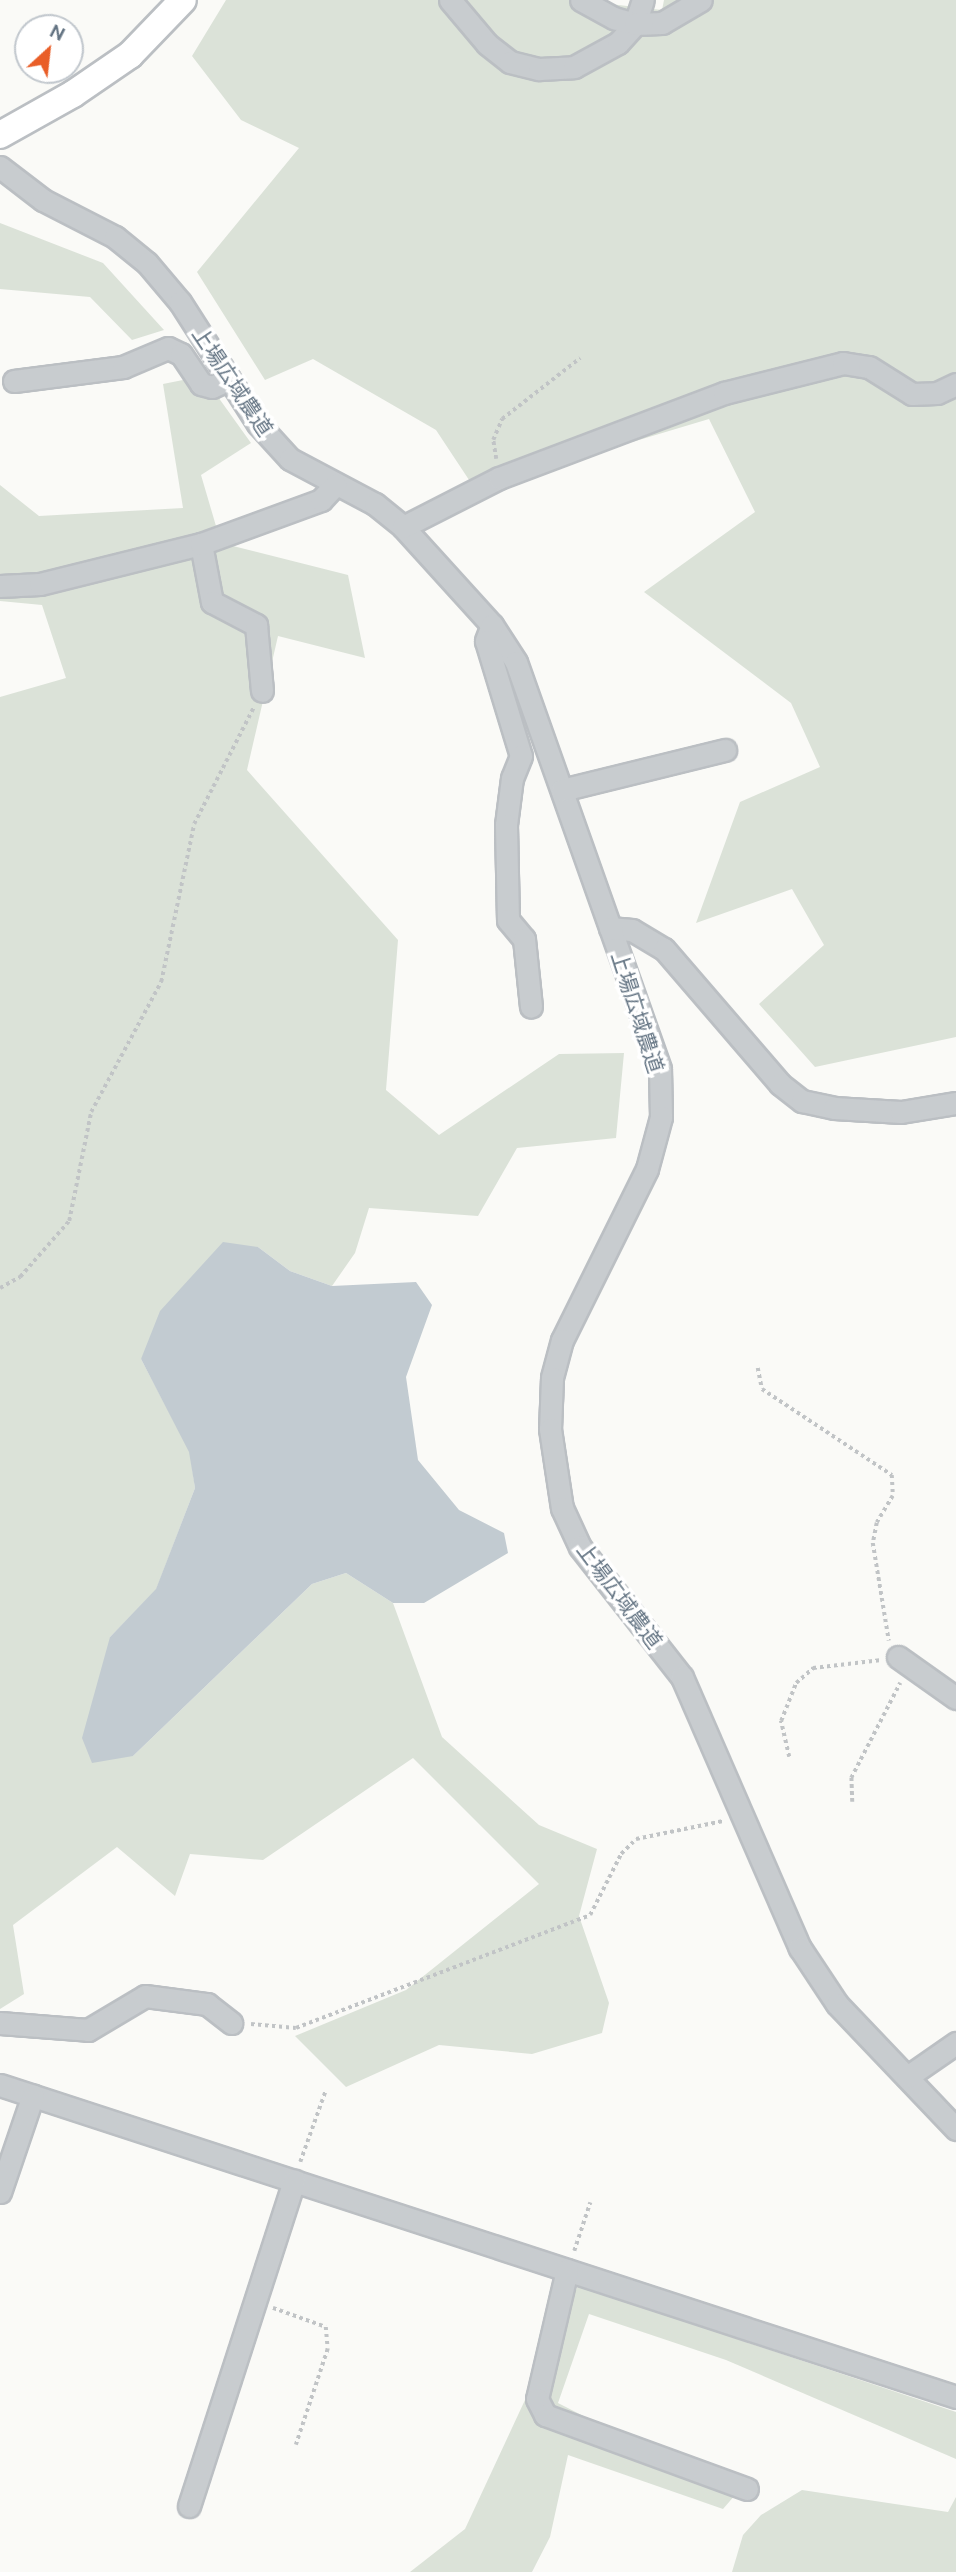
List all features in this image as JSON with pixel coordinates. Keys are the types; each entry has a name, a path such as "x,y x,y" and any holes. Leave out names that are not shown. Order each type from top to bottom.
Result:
{"main road":[{"path":"0,135 73,94 130,55 183,0"}],"street":[{"path":"450,0 487,44 510,62 539,69 574,67 618,43 635,24 643,0"},
{"path":"581,0 635,24 662,23 701,0"},
{"name":"上場広域農道","path":"0,167 43,200 116,237 147,263 180,302 258,424 290,459 375,504 403,527 492,625 516,662 660,1069 661,1117 647,1169 562,1340 552,1378 550,1429 562,1508 580,1547 682,1677 800,1948 837,2004 956,2129"},
{"path":"14,382 123,367 168,348 181,354 201,384 212,387 229,379"},
{"path":"403,527 499,478 723,393 843,363 869,367 912,394 937,393 956,384"},
{"path":"0,586 40,584 201,544 321,500 335,485"},
{"path":"201,544 212,603 256,625 262,691"},
{"path":"492,625 486,641 522,756 512,778 506,825 508,920 524,939 531,1007"},
{"path":"562,790 725,750"},
{"path":"610,928 632,930 664,949 780,1084 802,1101 834,1108 901,1112 956,1103"},
{"path":"906,1663 956,1698"},
{"path":"0,2023 88,2030 145,1996 207,2004 231,2023"},
{"path":"907,2077 956,2043"},
{"path":"0,2085 956,2397"},
{"path":"0,2192 33,2095"},
{"path":"189,2505 294,2180"},
{"path":"567,2270 537,2399 545,2415 747,2489"}],"path":[{"path":"499,478 493,440 502,419 580,358"},
{"path":"0,1287 20,1277 69,1221 91,1112 161,982 194,824 262,691"},
{"path":"758,1368 762,1390 892,1475 893,1496 877,1523 873,1543 888,1638 906,1663"},
{"path":"789,1757 781,1721 796,1683 813,1668 906,1663"},
{"path":"852,1802 851,1778 900,1683 906,1663"},
{"path":"231,2023 296,2028 590,1915 621,1854 636,1839 741,1817"},
{"path":"294,2180 325,2092"},
{"path":"567,2270 590,2203"},
{"path":"255,2301 326,2327 328,2348 296,2445"}],"shaded area":[{"path":"226,0 575,0 662,10 664,0 956,0 956,1037 815,1067 759,1004 824,945 792,889 696,923 740,802 820,767 791,703 644,592 755,512 709,419 475,489 436,430 313,359 265,380 197,272 299,148 241,120 192,56"},
{"path":"0,223 103,263 164,330 132,340 90,297 0,289"},
{"path":"203,376 251,443 201,475 221,543 348,575 365,658 278,636 247,770 398,940 386,1090 439,1135 559,1054 624,1053 616,1138 517,1148 478,1216 369,1208 355,1253 332,1286 290,1271 258,1247 141,1359 190,1452 195,1488 156,1590 110,1637 133,1756 312,1584 346,1573 393,1603 442,1737 539,1825 597,1849 579,1916 609,2003 602,2033 532,2054 439,2045 346,2087 295,2036 406,1990 539,1884 413,1758 263,1860 190,1854 175,1896 117,1847 13,1925 24,1994 0,2009 0,697 66,678 42,605 0,601 0,485 39,516 183,508 163,384"},
{"path":"223,1242 258,1247 290,1271 332,1286 416,1282 432,1305 406,1377 418,1460 459,1510 504,1533 508,1553 424,1603 393,1603 346,1573 312,1584 133,1756 92,1763 82,1738 110,1637 156,1589 195,1488 189,1452 141,1359 160,1311"},
{"path":"578,2286 956,2412 956,2459 726,2360 589,2314 558,2403 736,2494 723,2509 568,2455 550,2537 532,2572 410,2572 465,2529"},
{"path":"802,2490 948,2512 956,2497 956,2572 732,2572 743,2535 761,2515"}]}
